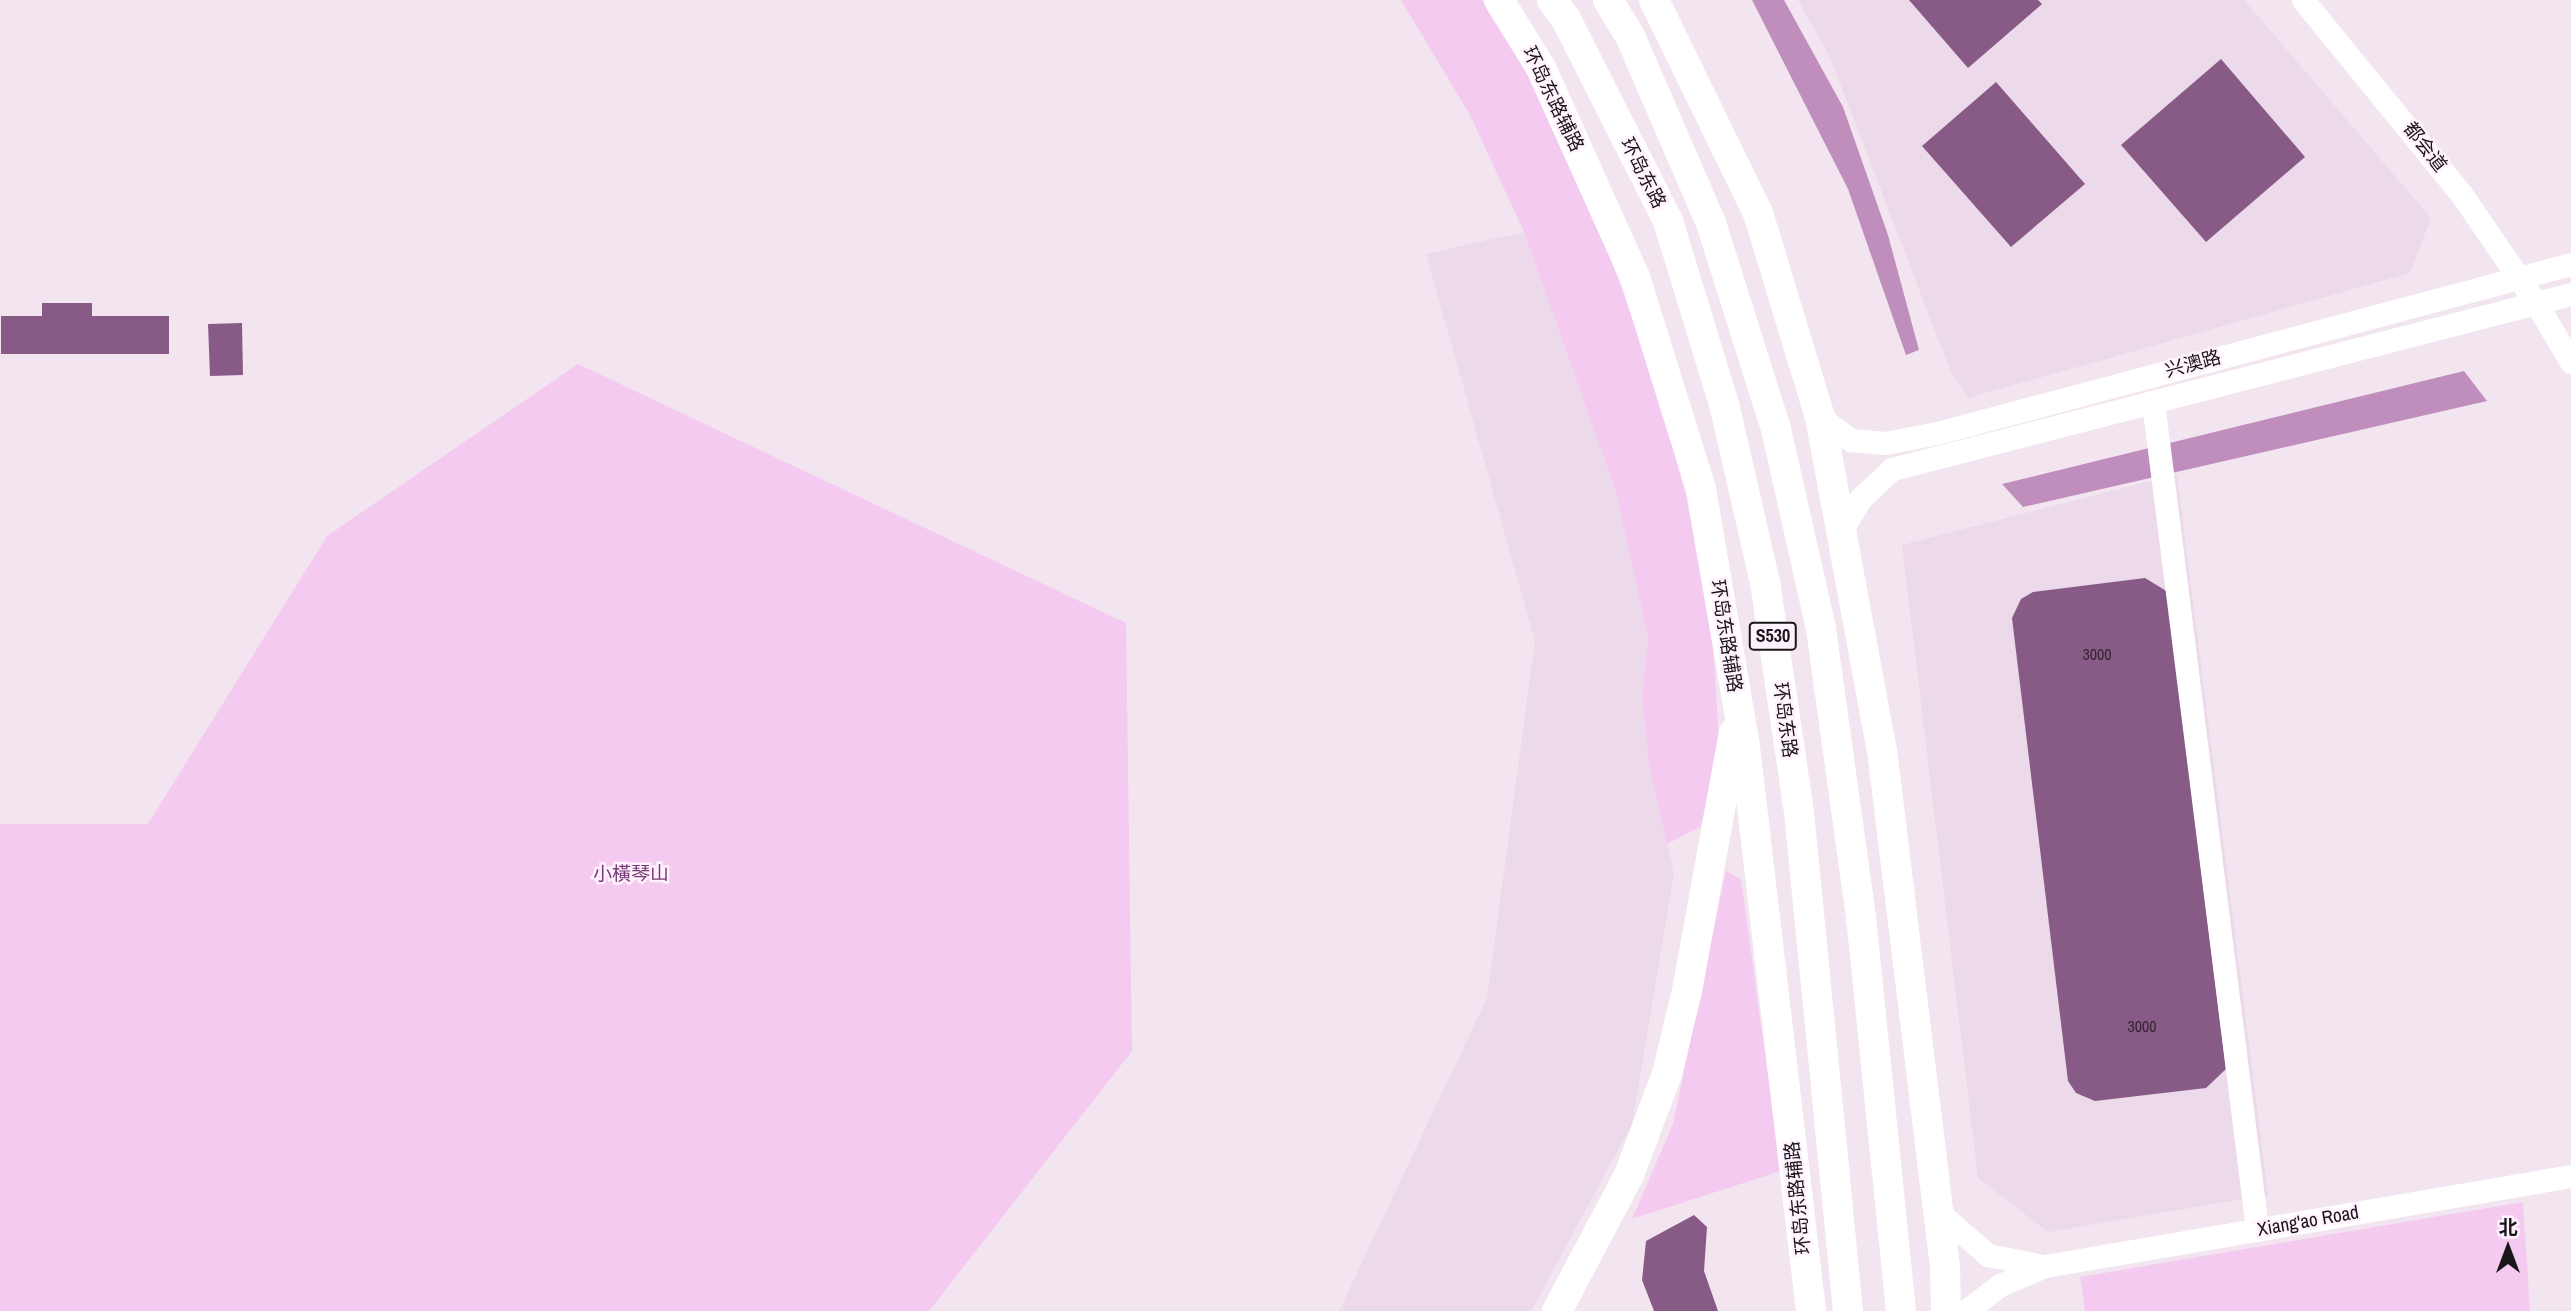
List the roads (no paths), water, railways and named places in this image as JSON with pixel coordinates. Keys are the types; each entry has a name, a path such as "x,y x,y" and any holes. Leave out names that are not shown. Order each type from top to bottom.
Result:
{"main road":[{"name":"环岛东路辅路","path":"1499,0 1541,68 1635,277 1701,489 1738,707 1773,965 1811,1309"},
{"name":"环岛东路","path":"1552,0 1566,19 1668,222 1728,420 1765,582 1799,812 1848,1311"},
{"name":"S530","path":"1608,0 1630,36 1711,223 1776,429 1821,629 1861,917 1901,1311"},
{"path":"1654,0 1758,213 1821,417 1844,526 1882,750 1938,1212 1946,1311"},
{"path":"1557,1311 1600,1235 1653,1119 1687,991 1738,707"},
{"path":"1811,1309 1834,1186"}],"street":[{"name":"都会道","path":"2303,0 2395,107 2536,303"},
{"name":"兴澳路","path":"1821,417 1851,440 1885,443 1924,435 2571,264"},
{"name":"兴澳路","path":"1844,526 1861,498 1892,469 2571,294"},
{"path":"2536,303 2571,362"},
{"path":"2153,402 2257,1229"},
{"name":"Xiang'ao Road","path":"2045,1266 2571,1176"},
{"path":"1938,1212 1988,1255 2045,1266"},
{"path":"1966,1311 2000,1284 2045,1266"}],"park label":[{"name":"小橫琴山","path":"631,874"}]}
